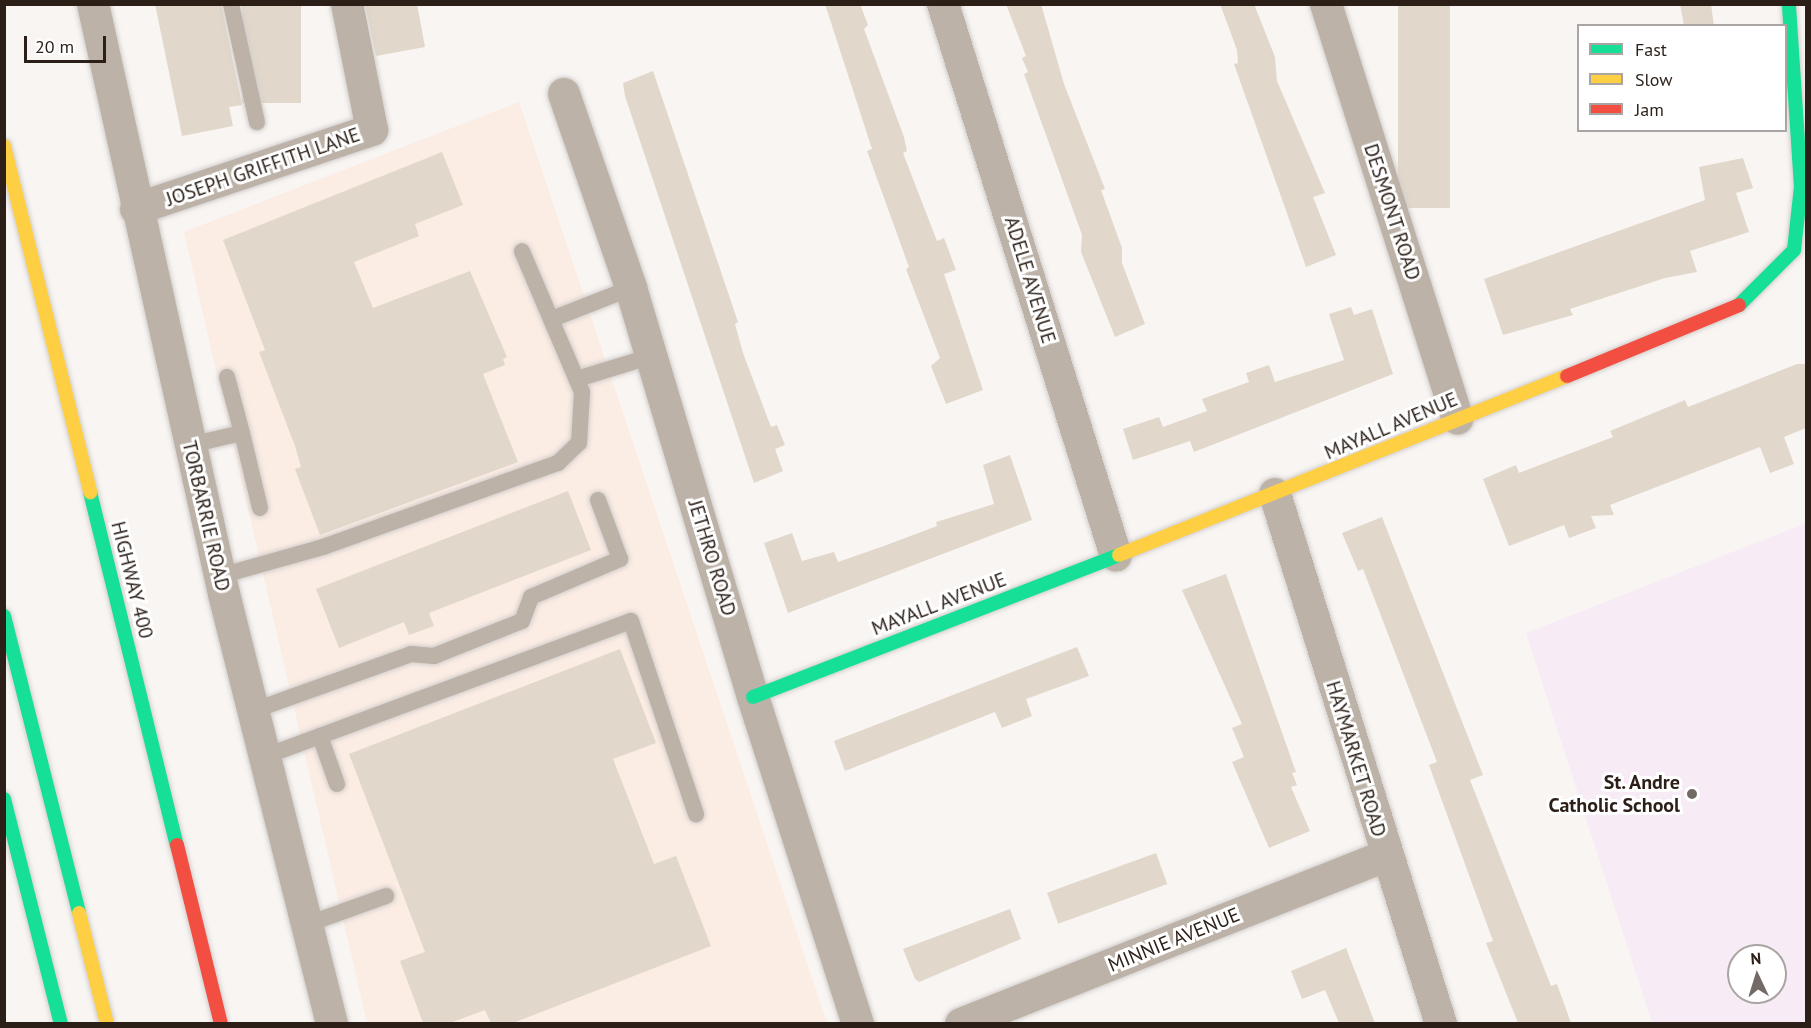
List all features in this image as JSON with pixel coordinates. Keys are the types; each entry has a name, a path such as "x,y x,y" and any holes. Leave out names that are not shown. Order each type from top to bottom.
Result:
{"main road":[{"name":"MAYALL AVENUE","path":"753,697 1275,494 1743,304 1794,250 1802,187 1789,4"},
{"name":"HIGHWAY 400","path":"4,146 221,1023"},
{"path":"4,616 107,1023"},
{"path":"4,799 60,1023"}],"street":[{"name":"TORBARRIE ROAD","path":"93,4 136,209 220,576 332,1023"},
{"name":"JOSEPH GRIFFITH LANE","path":"136,209 372,130 347,4"},
{"name":"ADELE AVENUE","path":"943,4 1116,556"},
{"name":"DESMONT ROAD","path":"1326,4 1458,419"},
{"name":"JETHRO ROAD","path":"564,94 631,288 753,697 858,1023"},
{"name":"HAYMARKET ROAD","path":"1275,494 1386,856 1441,1023"},
{"name":"MINNIE AVENUE","path":"961,1023 1386,856"}],"lane":[{"path":"231,4 257,122"},
{"path":"220,576 323,548 558,463 579,442 582,392 522,252"},
{"path":"552,319 631,288"},
{"path":"577,379 652,356"},
{"path":"227,376 260,508"},
{"path":"190,445 242,433"},
{"path":"255,710 411,654 434,656 522,621 531,597 620,559 598,500"},
{"path":"266,756 631,621 696,814"},
{"path":"320,736 337,784"},
{"path":"308,924 386,896"}],"shaded area":[{"path":"519,102 827,1023 367,1023 184,232"},
{"name":"St. Andre Catholic School","path":"1806,523 1806,1023 1652,1023 1526,633"}],"building":[{"path":"155,4 221,4 242,105 229,107 233,126 182,136"},
{"path":"242,4 301,4 301,103 242,103"},
{"path":"365,4 417,4 425,47 376,56"},
{"path":"825,4 860,4 868,25 864,29 904,137 907,151 903,153 937,241 944,238 956,270 944,274 983,390 946,404 931,366 940,358 906,269 909,267 867,151 872,149"},
{"path":"1006,4 1041,4 1064,84 1105,189 1101,190 1122,248 1122,263 1145,324 1115,337 1081,252 1082,235 1024,74 1028,72 1022,58 1026,56"},
{"path":"1220,4 1254,4 1275,57 1277,81 1325,193 1313,197 1336,255 1306,267 1234,64 1238,63 1237,50"},
{"path":"1398,4 1450,4 1450,208 1398,208"},
{"path":"1680,4 1711,4 1714,24 1684,24"},
{"path":"653,71 738,322 735,324 743,353 771,427 777,425 785,445 775,449 783,471 754,483 625,96 623,83"},
{"path":"442,152 463,205 415,224 419,236 354,262 373,308 470,271 507,357 503,359 505,365 483,374 518,462 320,535 295,469 301,467 295,446 259,352 265,350 223,240"},
{"path":"1743,158 1753,188 1736,193 1749,232 1690,251 1697,272 1665,278 1570,309 1573,315 1503,335 1484,279 1705,200 1699,167"},
{"path":"1351,307 1354,315 1372,309 1393,374 1194,452 1190,441 1133,460 1123,429 1159,417 1163,427 1207,411 1202,399 1249,382 1246,373 1269,365 1275,382 1344,360 1329,314"},
{"path":"1797,364 1806,364 1806,428 1784,437 1794,464 1770,473 1760,447 1610,505 1614,515 1591,516 1596,528 1569,538 1564,525 1509,546 1483,479 1516,465 1519,473 1613,437 1610,431 1685,400 1688,407"},
{"path":"1010,455 1032,520 788,613 764,543 792,533 802,561 834,552 838,562 881,547 937,526 936,522 994,504 983,465"},
{"path":"568,491 591,550 429,613 434,626 409,635 404,622 339,648 316,589"},
{"path":"1382,517 1483,775 1470,780 1551,986 1557,984 1571,1023 1518,1023 1486,943 1493,941 1429,765 1437,762 1363,569 1358,571 1342,533"},
{"path":"1226,574 1296,772 1292,773 1297,785 1291,787 1310,831 1269,848 1232,762 1244,757 1232,728 1242,724 1182,590"},
{"path":"1077,647 1089,676 1026,699 1032,716 1002,728 995,712 845,771 834,741"},
{"path":"620,649 656,743 613,759 654,864 676,856 711,946 513,1023 491,1023 485,1010 450,1023 423,1023 400,961 425,952 349,754"},
{"path":"1156,853 1167,884 1058,924 1047,893"},
{"path":"1010,909 1021,939 919,982 915,979 903,949"},
{"path":"1346,948 1375,1023 1339,1023 1325,990 1302,999 1291,971"}],"traffic: fast":[{"path":"1739,305 1794,250 1801,187 1789,4"},
{"path":"90,492 177,845"},
{"path":"753,697 1119,555"},
{"path":"4,616 79,913"},
{"path":"4,799 61,1024"}],"traffic: slow":[{"path":"4,146 90,492"},
{"path":"1119,555 1567,376"},
{"path":"79,913 107,1024"}],"traffic: jam":[{"path":"1567,376 1739,305"},
{"path":"177,845 221,1024"}],"place":[{"name":"St. Andre Catholic School","path":"1692,794"}]}
